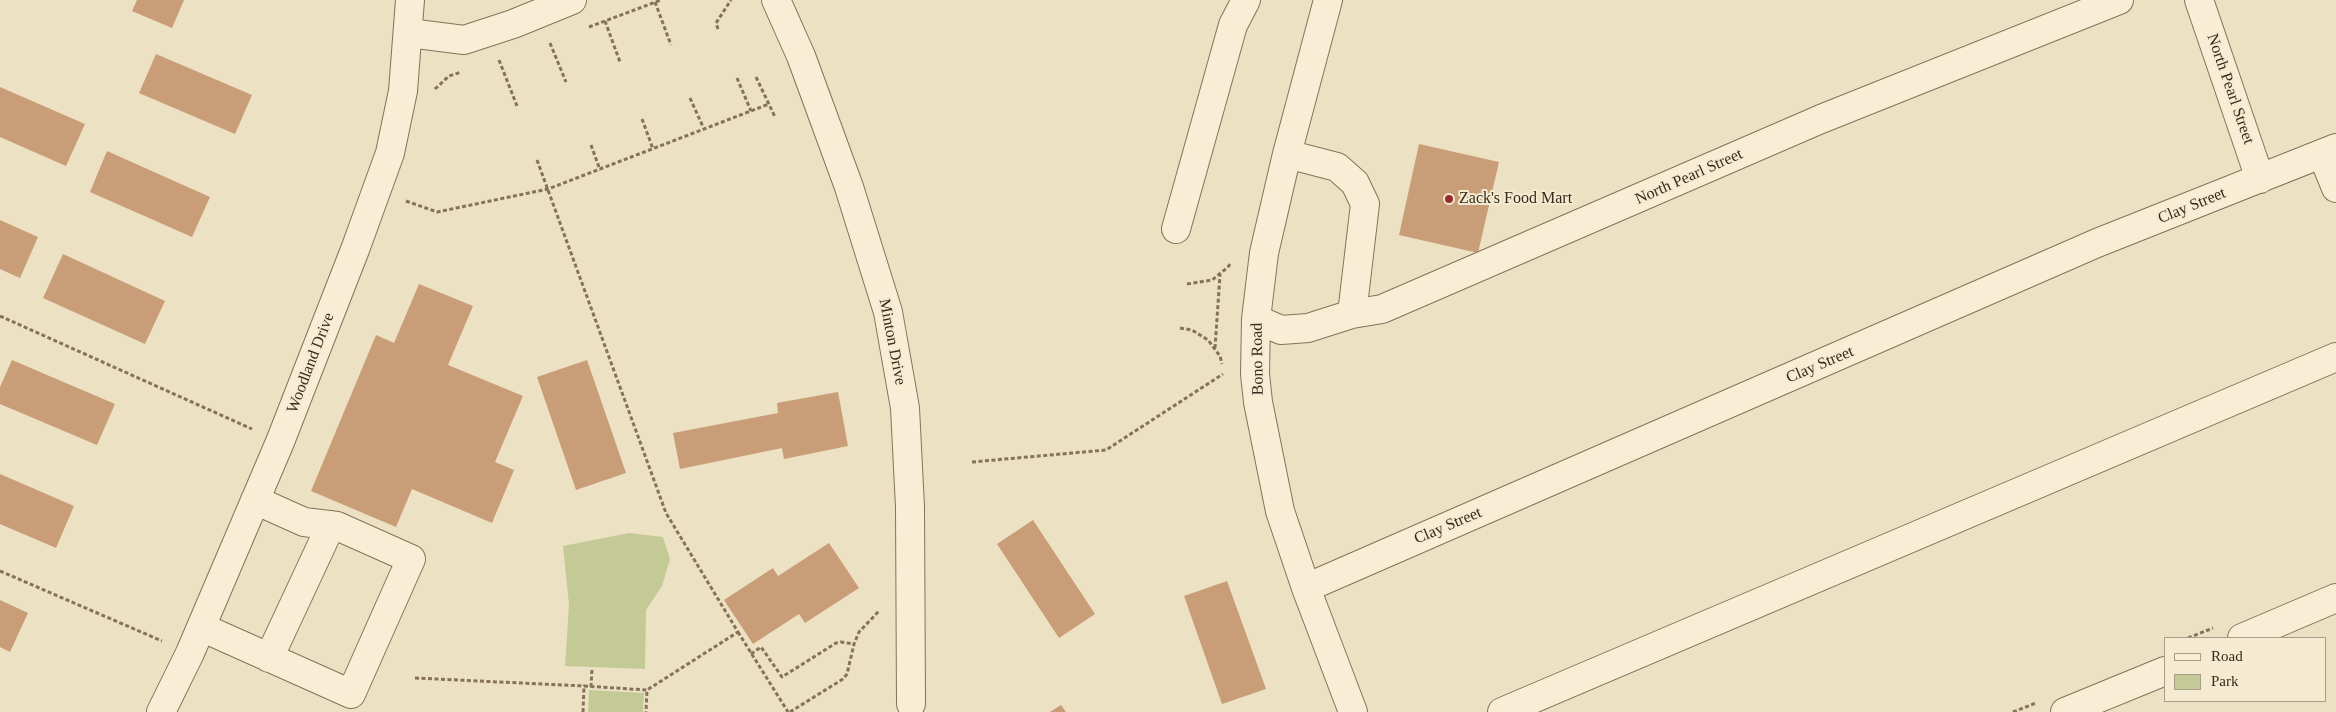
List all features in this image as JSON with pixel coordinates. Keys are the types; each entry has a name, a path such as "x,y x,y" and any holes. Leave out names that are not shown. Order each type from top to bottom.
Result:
{"street":[{"name":"Woodland Drive","path":"161,712 190,653 280,442 356,247 390,153 403,92 409,33 410,0"},
{"path":"409,33 464,40 513,24 572,0"},
{"name":"Minton Drive","path":"776,0 801,56 849,187 888,312 905,418 910,507 911,704"},
{"path":"1176,229 1233,25 1246,0"},
{"name":"Bono Road","path":"1328,0 1287,154 1264,253 1256,319 1255,374 1258,402 1280,511 1306,588 1353,712"},
{"name":"North Pearl Street","path":"1256,319 1281,330 1308,328 1352,314 1382,309 1821,119 2119,0"},
{"name":"North Pearl Street","path":"2199,0 2260,178"},
{"path":"2329,151 2336,188"},
{"name":"Clay Street","path":"1306,588 2098,243 2329,151"},
{"path":"1287,154 1337,168 1355,183 1366,204 1352,314"},
{"path":"1502,712 2336,357"},
{"path":"201,627 351,694 411,559 337,526 304,522 255,500"},
{"path":"269,658 331,525"},
{"path":"2244,637 2336,598"},
{"path":"2065,712 2164,671"}],"path":[{"path":"718,29 716,23 731,0"},
{"path":"655,2 671,45"},
{"path":"605,21 620,62"},
{"path":"550,43 566,82"},
{"path":"499,60 516,106"},
{"path":"756,77 775,116"},
{"path":"737,78 750,111"},
{"path":"690,98 704,129"},
{"path":"405,201 437,212 548,190 769,104"},
{"path":"642,119 653,149"},
{"path":"591,145 600,170"},
{"path":"537,160 666,512 751,654 789,712 843,679 854,644 863,626 881,609"},
{"path":"1188,284 1203,283 1220,275 1231,262"},
{"path":"1215,348 1220,275"},
{"path":"0,316 280,442"},
{"path":"972,462 1106,450 1225,373 1220,356 1215,348 1199,334 1180,328"},
{"path":"0,571 190,653"},
{"path":"415,678 647,690 738,632"},
{"path":"751,654 761,647 782,677 836,643 854,644"},
{"path":"591,687 592,669"},
{"path":"583,712 584,686"},
{"path":"646,712 647,690"}],"green space":[{"path":"629,533 663,537 670,559 662,586 646,610 645,669 565,666 569,605 563,546"},
{"path":"589,690 644,693 643,712 588,712"}],"building":[{"path":"137,0 184,0 172,28 132,11"},
{"path":"156,54 252,95 235,134 139,93"},
{"path":"0,87 85,124 66,166 0,137"},
{"name":"Zack's Food Mart","path":"1419,144 1499,162 1478,253 1399,235"},
{"path":"107,151 210,197 192,237 90,192"},
{"path":"0,220 38,237 20,278 0,269"},
{"path":"63,254 165,301 145,344 43,298"},
{"path":"419,284 473,306 448,365 523,396 495,462 514,470 492,523 412,489 396,527 311,491 376,335 394,343"},
{"path":"12,360 115,404 97,445 0,404 0,387"},
{"path":"587,360 626,473 576,490 537,377"},
{"path":"838,392 848,446 784,459 782,448 680,469 673,433 778,413 777,403"},
{"path":"0,474 74,506 56,548 0,524"},
{"path":"1033,520 1095,614 1059,638 997,544"},
{"path":"829,543 859,588 805,623 799,614 753,644 724,600 773,568 778,576"},
{"path":"1227,581 1266,689 1222,704 1184,596"},
{"path":"0,600 28,613 10,652 0,647"},
{"path":"1061,705 1066,712 1050,712"}],"place":[{"name":"Zack's Food Mart","path":"1449,199"}]}
